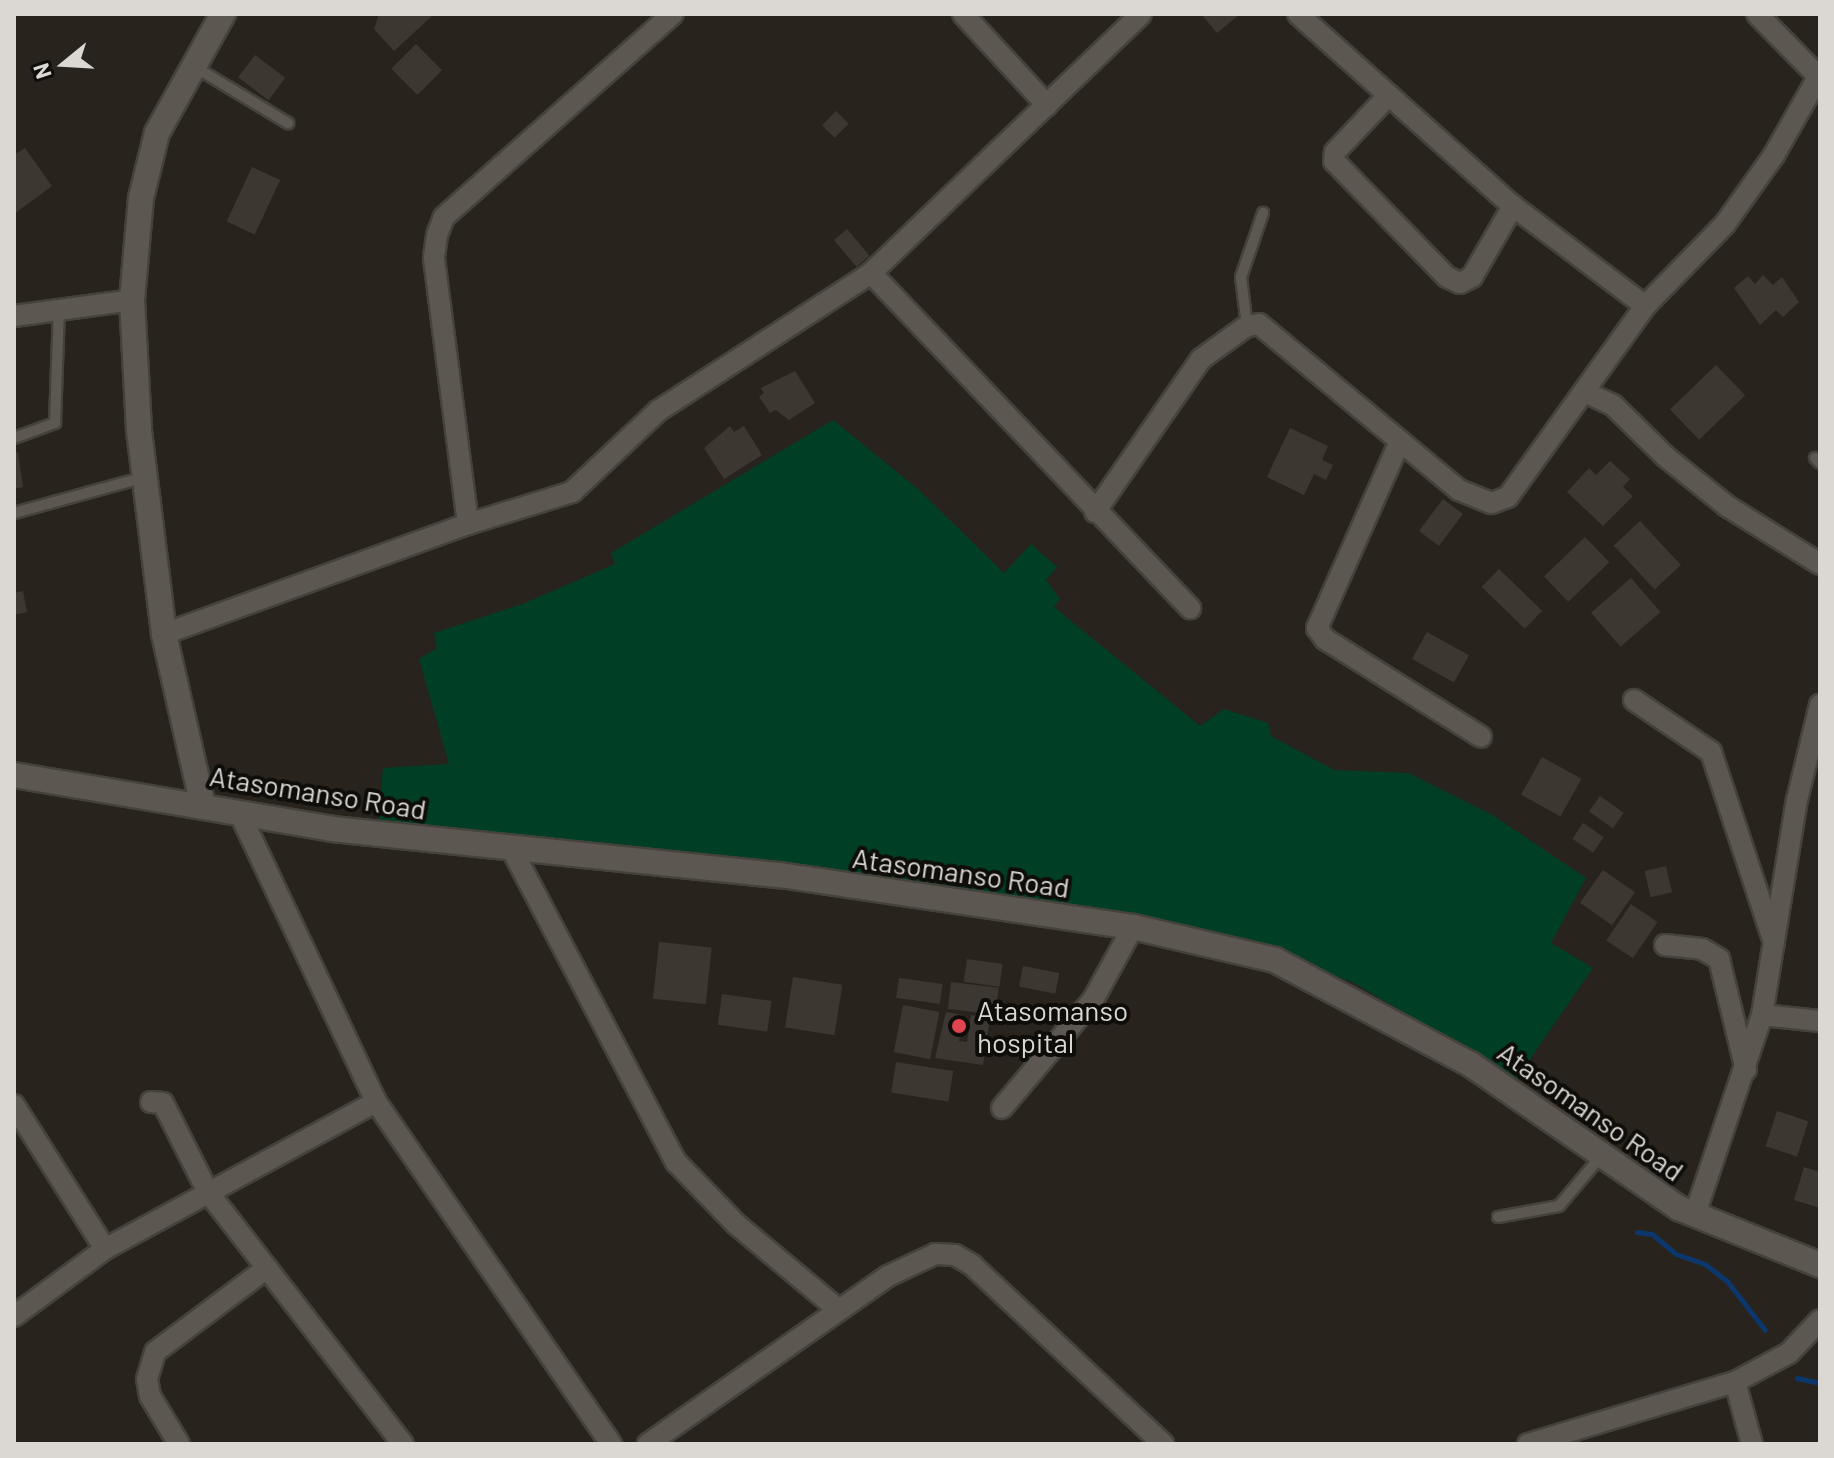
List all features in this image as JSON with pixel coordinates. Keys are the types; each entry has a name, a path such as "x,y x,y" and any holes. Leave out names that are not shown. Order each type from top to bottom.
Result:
{"street":[{"path":"203,806 164,634 145,477 132,300 141,198 157,133 223,14"},
{"path":"468,524 434,257 437,235 444,217 673,14"},
{"path":"963,14 1047,105"},
{"path":"164,634 468,524 572,492 658,411 871,273 1141,14"},
{"path":"1298,14 1513,206 1645,306"},
{"path":"1095,512 1201,359 1247,326 1270,329 1459,490 1492,503 1519,485 1645,306 1725,224 1774,155 1819,75 1757,14"},
{"path":"1389,95 1335,152 1334,161 1447,277 1460,283 1472,277 1513,206"},
{"path":"871,273 1095,512 1190,608"},
{"path":"14,316 132,300"},
{"path":"1605,363 1613,405"},
{"path":"1585,392 1613,405 1666,457 1727,506 1820,564"},
{"path":"1400,441 1317,628 1325,639 1481,737"},
{"path":"1634,700 1711,752 1775,947"},
{"path":"1695,1214 1762,1015 1797,800 1820,705"},
{"name":"Atasomanso Road","path":"14,775 240,814 511,848 780,875 1133,927 1275,960 1470,1064 1602,1155 1695,1214 1820,1265"},
{"path":"240,814 376,1102 611,1444"},
{"path":"511,848 676,1162 736,1224 839,1310"},
{"path":"1002,1108 1093,1000 1133,927"},
{"path":"1665,945 1702,949 1719,959 1746,1070"},
{"path":"1762,1015 1820,1021"},
{"path":"151,1102 163,1103 208,1192 403,1444"},
{"path":"14,1316 105,1249 376,1102"},
{"path":"14,1105 105,1249"},
{"path":"648,1444 912,1261 935,1254 955,1255 972,1265 1163,1444"},
{"path":"179,1444 150,1396 147,1379 155,1352 267,1268"},
{"path":"1528,1444 1735,1382 1789,1353 1820,1320"},
{"path":"1735,1382 1752,1444"}],"lane":[{"path":"194,66 288,123"},
{"path":"1247,326 1241,277 1263,213"},
{"path":"14,438 55,423 59,310"},
{"path":"14,513 145,477"},
{"path":"1498,1217 1559,1206 1602,1155"}],"green space":[{"path":"833,420 918,489 1004,573 1031,544 1057,567 1046,580 1060,599 1054,607 1200,726 1224,709 1268,723 1271,736 1334,770 1408,773 1494,816 1586,878 1551,943 1593,968 1512,1085 1455,1043 1354,983 1271,952 378,828 383,768 449,764 419,659 437,648 434,633 525,603 615,564 611,553"}],"building":[{"path":"379,14 428,14 431,17 394,51 374,29"},
{"path":"1201,14 1240,14 1217,33"},
{"path":"416,44 442,70 417,95 391,69"},
{"path":"255,55 285,78 268,100 238,77"},
{"path":"836,111 849,124 835,138 822,125"},
{"path":"25,148 52,186 14,214 14,155"},
{"path":"252,167 280,180 255,234 227,221"},
{"path":"847,229 869,256 856,267 834,240"},
{"path":"1763,275 1773,285 1782,277 1799,302 1783,317 1776,310 1760,325 1734,288 1748,276 1755,284"},
{"path":"1716,365 1745,395 1699,440 1670,409"},
{"path":"795,371 815,403 789,420 776,410 770,413 759,397 764,393 761,388"},
{"path":"730,426 734,432 744,426 762,455 724,479 704,448"},
{"path":"1290,428 1328,446 1322,460 1333,465 1326,480 1314,474 1304,495 1267,477"},
{"path":"18,452 23,487 14,489 14,453"},
{"path":"1610,461 1630,479 1623,487 1633,496 1603,526 1567,492 1589,468 1596,475"},
{"path":"1443,499 1463,514 1439,546 1419,531"},
{"path":"1640,521 1681,565 1655,589 1614,546"},
{"path":"1585,537 1609,562 1568,602 1544,577"},
{"path":"1499,569 1542,611 1525,629 1482,587"},
{"path":"1631,578 1661,612 1621,647 1591,613"},
{"path":"23,591 27,612 14,615 14,593"},
{"path":"1427,632 1469,655 1454,682 1412,659"},
{"path":"1542,757 1581,779 1561,816 1521,795"},
{"path":"1600,796 1624,813 1613,828 1589,812"},
{"path":"1583,823 1604,837 1593,853 1572,839"},
{"path":"1666,866 1672,892 1651,897 1645,871"},
{"path":"1603,870 1635,892 1612,925 1580,903"},
{"path":"1631,904 1658,922 1633,958 1606,940"},
{"path":"659,942 712,948 706,1004 653,999"},
{"path":"967,959 1003,964 999,987 964,982"},
{"path":"1023,966 1059,973 1055,994 1019,987"},
{"path":"793,977 842,985 834,1035 785,1027"},
{"path":"899,978 943,984 940,1004 896,998"},
{"path":"951,982 999,988 995,1015 948,1009"},
{"path":"722,994 772,1001 767,1032 718,1025"},
{"path":"903,1005 939,1012 930,1059 894,1052"},
{"path":"946,1012 963,1015 959,1041 967,1042 971,1015 990,1018 983,1065 935,1058"},
{"path":"896,1062 953,1071 948,1102 891,1093"},
{"path":"1777,1111 1808,1121 1797,1156 1766,1146"},
{"path":"1804,1167 1820,1172 1820,1208 1794,1200"}],"waterway":[{"path":"1637,1232 1652,1234 1676,1254 1705,1264 1727,1281 1765,1330"},
{"path":"1797,1378 1820,1383"}],"place":[{"name":"Atasomanso hospital","path":"959,1026"}]}
